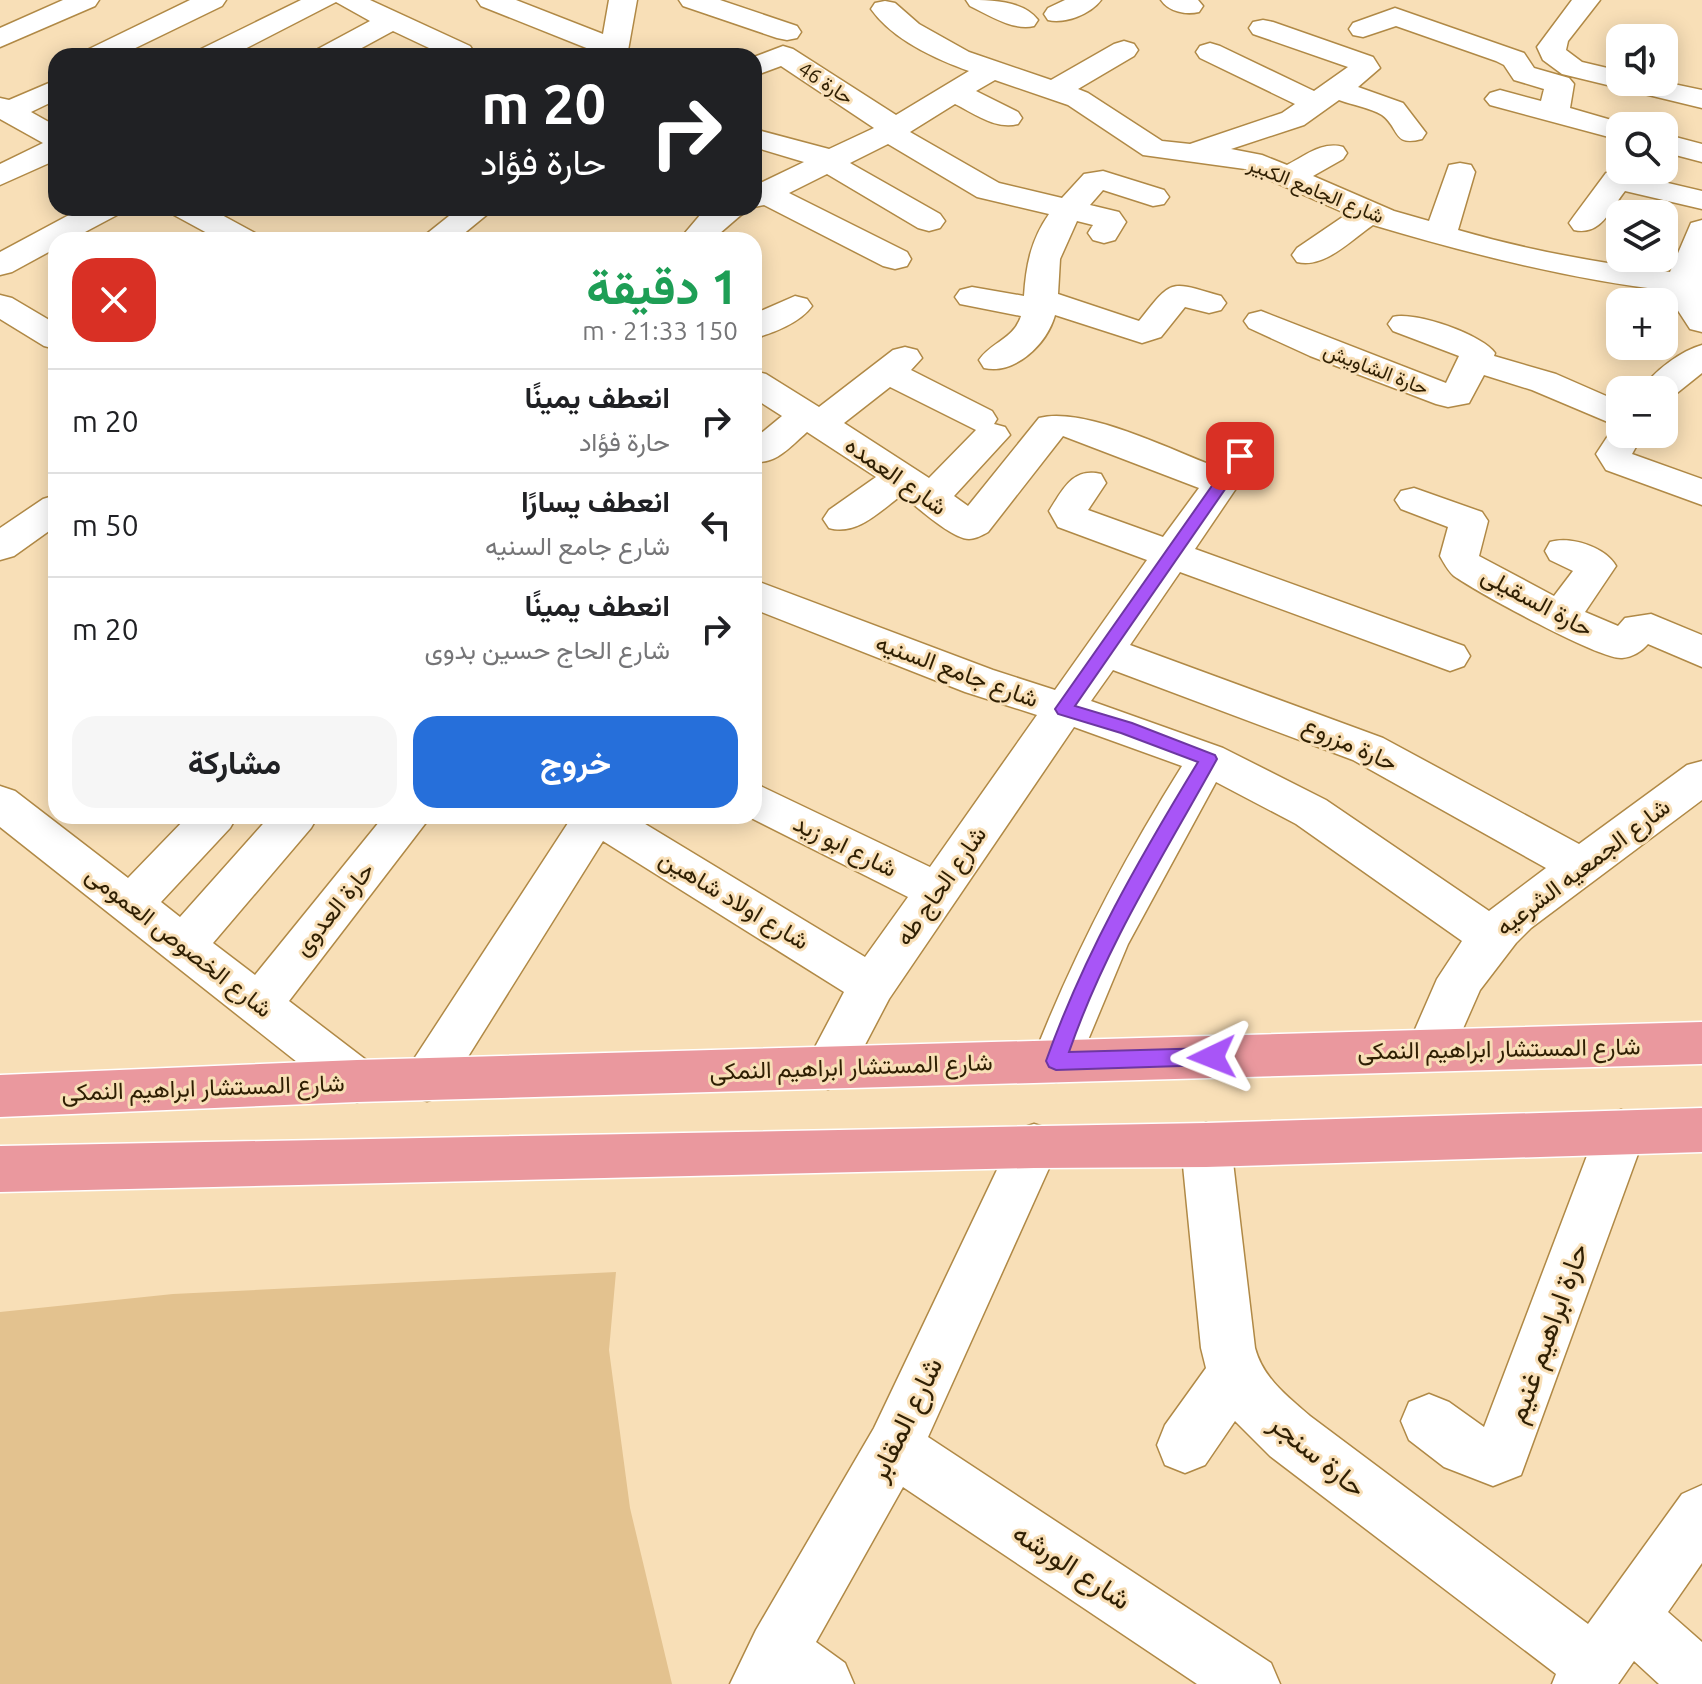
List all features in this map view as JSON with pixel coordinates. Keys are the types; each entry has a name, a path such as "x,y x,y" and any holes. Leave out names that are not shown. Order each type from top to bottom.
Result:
{"main road":[{"name":"شارع المستشار ابراهيم النمكى","path":"0,1096 357,1081 1702,1043"},
{"path":"0,1169 1034,1146 1206,1145 1702,1130"}],"street":[{"path":"0,39 85,0"},
{"path":"113,48 212,0"},
{"path":"225,48 323,0"},
{"path":"348,0 452,48"},
{"path":"491,0 604,48"},
{"path":"614,48 623,0"},
{"path":"693,0 787,32"},
{"path":"980,0 1024,20"},
{"path":"1058,14 1087,0"},
{"path":"1586,0 1551,47 1553,54 1572,68 1606,76"},
{"name":"شارع الجامع الكبير","path":"897,8 933,44 989,71 1057,89 1098,109 1142,143 1168,153 1233,157 1369,201 1440,236 1549,263 1683,283"},
{"path":"0,10 30,25"},
{"path":"1363,29 1395,16 1506,55 1514,59 1524,74 1559,84 1554,114"},
{"path":"341,48 393,20"},
{"path":"1184,155 1281,125 1327,97 1366,65 1263,28"},
{"path":"1057,89 1124,50"},
{"path":"1210,52 1327,97 1393,109 1411,133"},
{"name":"حارة 46","path":"762,64 783,55 892,130"},
{"path":"762,195 892,130 989,71"},
{"path":"4,110 48,92"},
{"path":"954,92 1007,118"},
{"path":"1678,93 1702,99"},
{"path":"1500,99 1606,127"},
{"path":"4,110 48,134"},
{"path":"892,130 988,190 1109,220 1104,233"},
{"path":"762,140 831,162 929,221"},
{"path":"0,176 48,141"},
{"path":"1678,147 1702,153"},
{"path":"1289,177 1332,153"},
{"path":"1440,236 1460,172"},
{"path":"996,360 1028,338 1039,319 1049,242 1071,209 1097,180 1153,197"},
{"path":"1585,223 1617,180 1702,200"},
{"path":"762,197 895,259"},
{"path":"1308,255 1369,201"},
{"path":"61,232 91,216"},
{"path":"200,216 229,232"},
{"path":"216,225 231,216"},
{"path":"446,232 468,216"},
{"path":"702,232 720,216"},
{"path":"1702,230 1685,268 1683,283 1688,302 1702,322"},
{"path":"0,265 48,239"},
{"path":"972,297 1041,305 1142,333 1149,330 1177,294 1209,303"},
{"path":"0,305 48,334"},
{"path":"762,324 795,306"},
{"name":"حارة الشاويش","path":"1261,321 1322,349 1448,396 1457,395 1474,361"},
{"path":"1405,324 1474,349 1478,353 1474,361 1544,382 1606,409"},
{"path":"1677,376 1702,356"},
{"path":"762,451 896,365 986,427 917,488 842,519"},
{"name":"شارع العمده","path":"762,387 917,488 969,526 1062,426 1231,470"},
{"path":"1617,448 1614,454 1619,462 1702,493"},
{"name":"شارع الحاج طه","path":"828,1068 872,985 1231,470"},
{"path":"1088,483 1068,511 1069,516 1450,656"},
{"name":"حارة السقيلى","path":"1414,500 1469,521 1459,556 1465,565 1560,617 1620,644 1628,641 1639,628 1649,627 1702,652"},
{"path":"0,547 48,514"},
{"path":"1560,617 1597,566 1564,551"},
{"name":"شارع جامع السنيه","path":"762,597 979,681 1126,728 1208,759 1311,812 1491,937"},
{"name":"حارة مزروع","path":"1104,651 1368,749 1582,867"},
{"path":"1056,1061 1079,994 1104,942 1208,759"},
{"name":"شارع الجمعيه الشرعيه","path":"1430,1050 1451,996 1465,970 1491,937 1515,915 1702,777"},
{"name":"شارع الخصوص العمومى","path":"0,803 357,1081"},
{"name":"شارع ابو زيد","path":"762,804 937,891"},
{"path":"130,905 207,824"},
{"path":"182,947 289,824"},
{"name":"حارة العدوى","path":"260,1003 403,824"},
{"path":"427,1080 590,826"},
{"name":"شارع اولاد شاهين","path":"590,826 872,985"},
{"name":"حارة ابراهيم غنيم","path":"1429,1421 1480,1456 1492,1459 1501,1455 1621,1132"},
{"name":"حارة سنجر","path":"1206,1145 1228,1348 1235,1374 1257,1406 1290,1436 1588,1675"},
{"name":"شارع المقابر","path":"787,1673 1034,1146"},
{"path":"1185,1445 1235,1374"},
{"name":"شارع الورشه","path":"894,1448 1250,1684"},
{"path":"1588,1675 1702,1514"},
{"path":"1629,1617 1702,1682"}],"shaded area":[{"path":"616,1272 609,1350 630,1508 672,1684 0,1684 0,1312 173,1294"}],"route":[{"path":"1212,1057 1056,1061 1079,994 1104,942 1208,759 1064,709 1240,456"}]}
